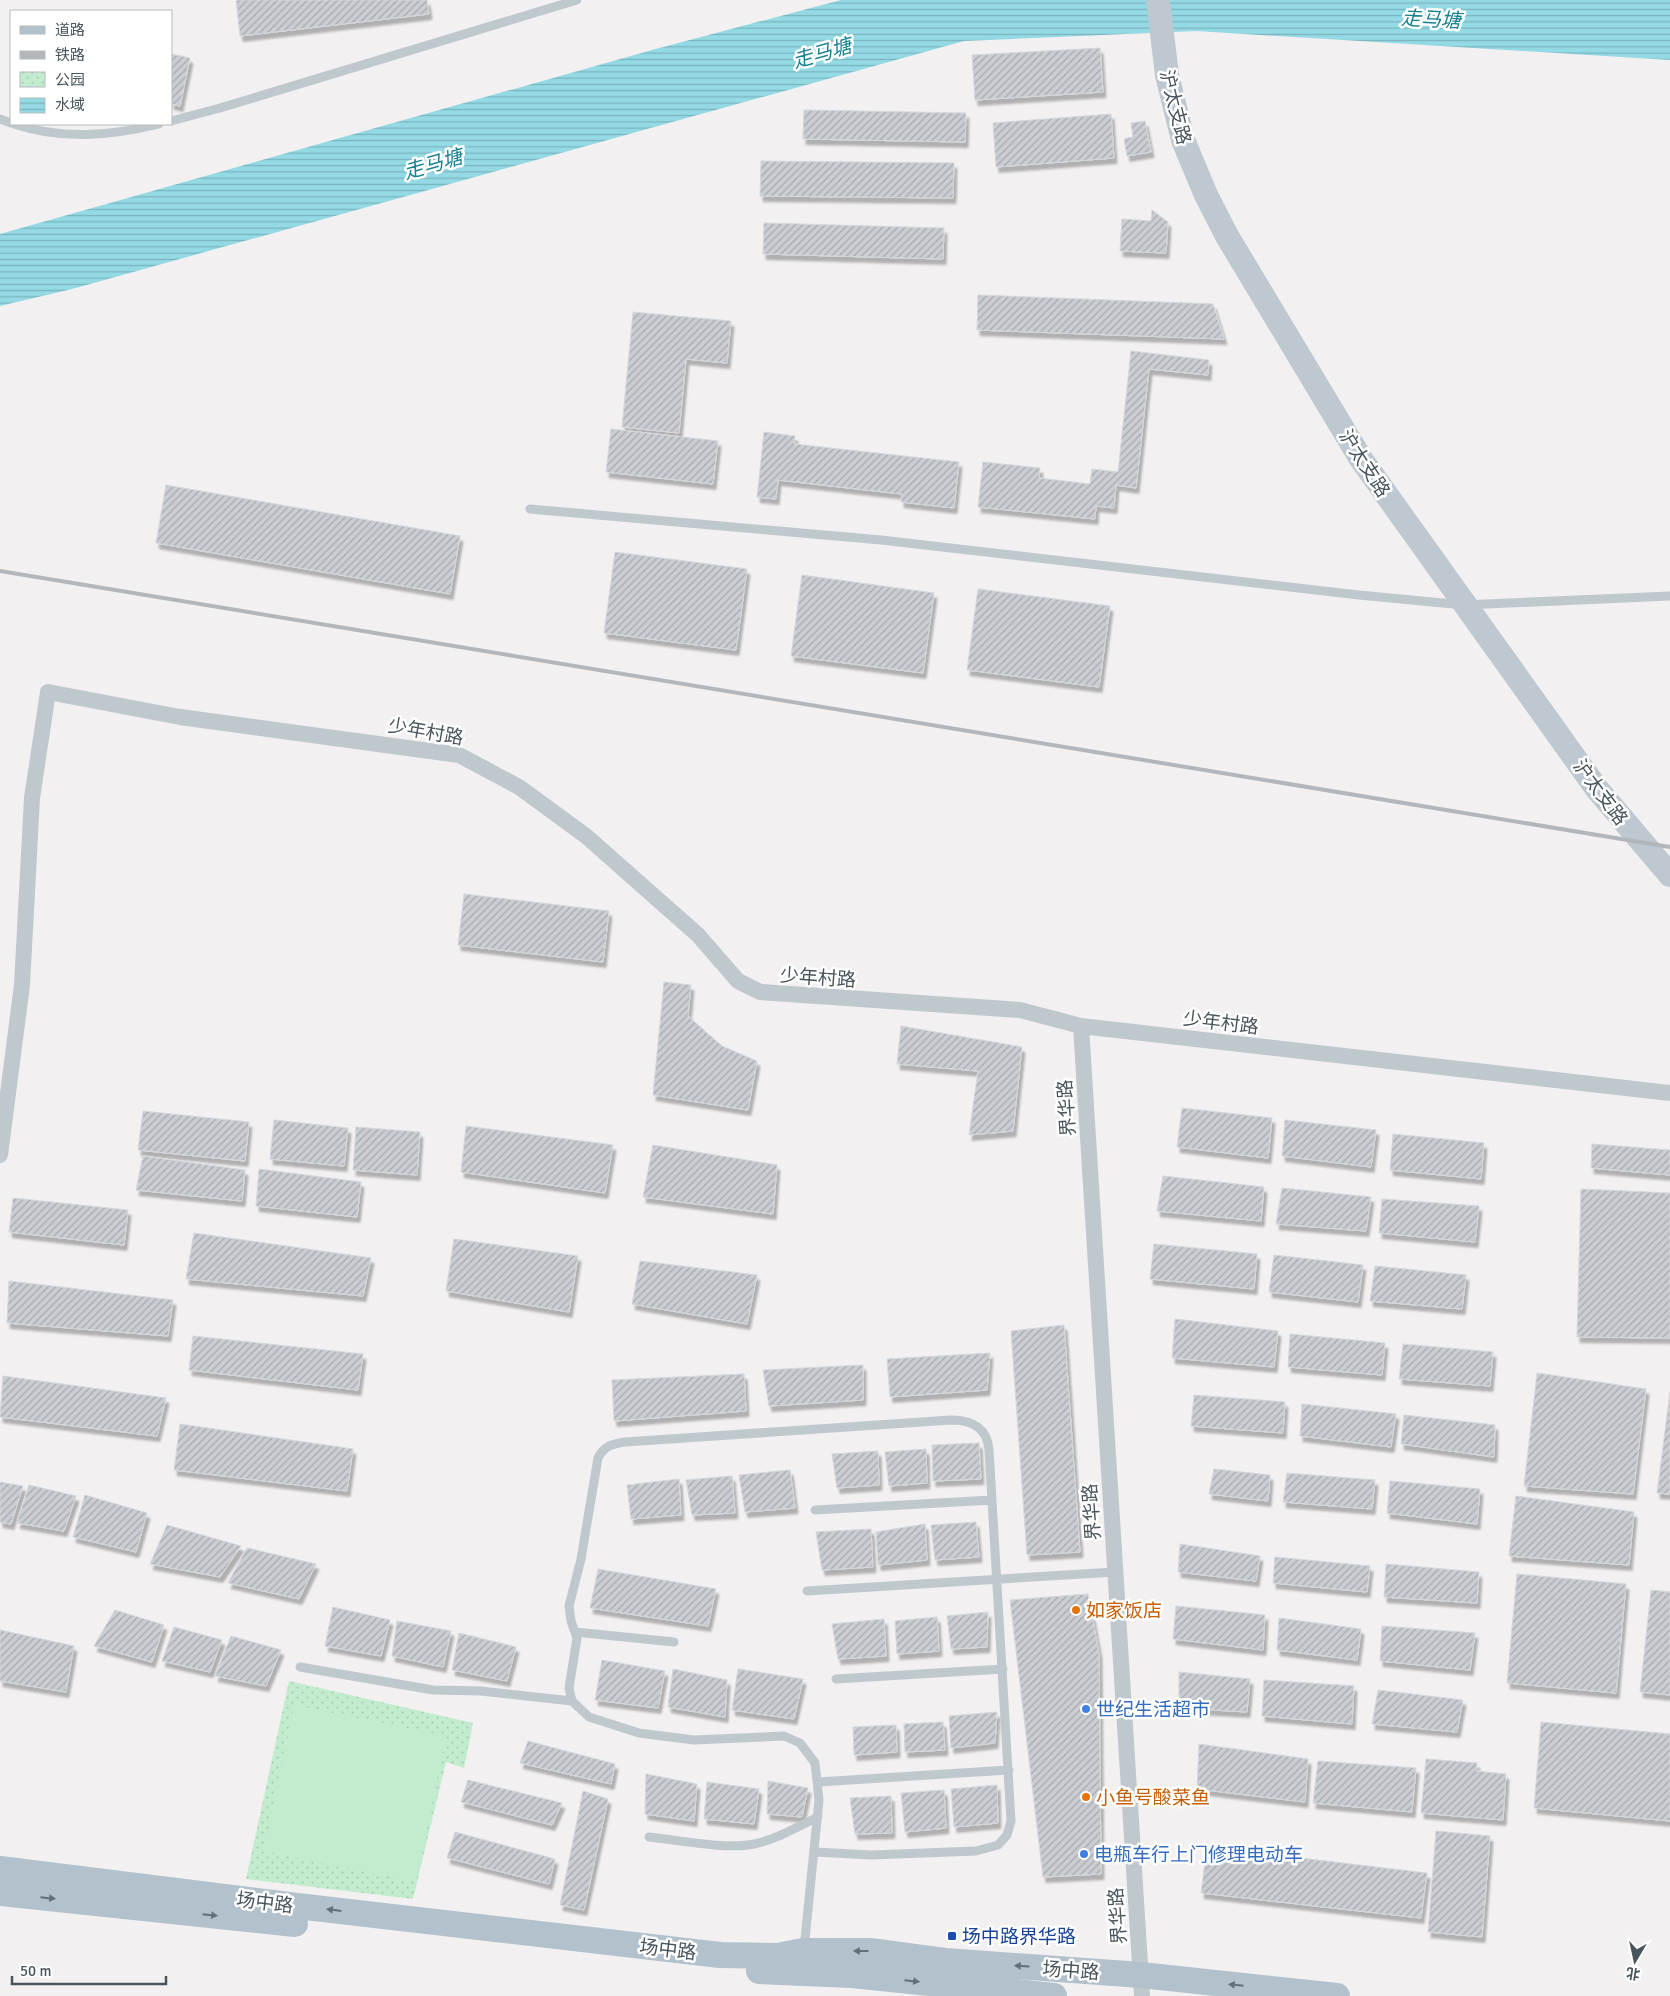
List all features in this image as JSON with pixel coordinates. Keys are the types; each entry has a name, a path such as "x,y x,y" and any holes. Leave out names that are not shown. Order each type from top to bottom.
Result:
{"main road":[{"name":"场中路","path":"0,1869 297,1906 720,1955 778,1956 1026,1995 1054,1996"},
{"name":"场中路","path":"0,1893 732,1970 870,1951 1141,1986 1337,1996"}],"street":[{"name":"沪太支路","path":"1158,0 1167,75 1183,140 1206,196 1227,236 1361,459 1597,789 1670,876"},
{"name":"少年村路","path":"0,1155 22,985 32,798 48,692 180,716 445,752 467,758 519,787 586,836 698,935 738,981 760,992 1020,1010 1081,1026 1670,1093"},
{"name":"界华路","path":"1081,1026 1141,1986"}],"lane":[{"path":"172,121 230,106 577,0"},
{"path":"18,125 37,132 77,136 130,131 155,125"},
{"path":"530,509 881,540 1359,595 1464,605 1670,596"},
{"path":"802,1961 815,1852 818,1782 814,1764 800,1743 790,1738 770,1736 694,1740 639,1733 588,1717 572,1701 569,1688 576,1644 575,1632 570,1616 570,1601 583,1550 596,1465 601,1453 609,1445 958,1420 979,1426 987,1437 992,1500 1011,1822 1007,1835 998,1845 976,1851 886,1855 815,1852"},
{"path":"815,1510 992,1500"},
{"path":"807,1591 1115,1572"},
{"path":"575,1632 674,1642"},
{"path":"300,1667 433,1690 481,1691 572,1701"},
{"path":"836,1679 1003,1669"},
{"path":"818,1782 1008,1770"},
{"path":"649,1837 730,1845 752,1845 775,1838 818,1817"}],"green space":[{"path":"289,1681 473,1723 464,1768 446,1762 413,1899 246,1879"},
{"path":"294,1705 446,1736 416,1882 264,1851"}],"water":[{"name":"走马塘","path":"841,0 1670,0 1670,60 1196,31 964,41 72,289 0,306 0,234 652,50"}],"building":[{"path":"236,0 427,0 429,14 240,36"},
{"path":"1100,48 1103,92 975,100 972,55"},
{"path":"172,54 190,58 180,106 172,104"},
{"path":"804,110 966,113 965,142 803,139"},
{"path":"1111,114 1114,158 996,167 993,123"},
{"path":"1145,121 1151,152 1127,156 1124,139 1133,137 1131,123"},
{"path":"761,161 954,163 953,198 760,196"},
{"path":"1152,210 1168,222 1166,253 1120,251 1122,219 1151,221"},
{"path":"764,223 944,228 943,259 763,254"},
{"path":"978,295 1213,304 1224,339 977,330"},
{"path":"633,312 731,321 727,363 686,359 679,433 622,427"},
{"path":"1131,351 1209,360 1208,375 1149,369 1136,488 1116,485 1114,508 1096,506 1095,519 978,507 983,462 1040,468 1039,478 1090,484 1092,469 1118,472"},
{"path":"611,429 718,441 713,484 606,472"},
{"path":"764,432 795,436 794,444 959,462 954,508 901,502 902,494 778,480 776,499 757,497"},
{"path":"166,485 460,536 450,594 156,543"},
{"path":"615,552 747,569 736,650 604,633"},
{"path":"802,575 934,593 923,673 791,656"},
{"path":"978,589 1110,606 1099,687 967,670"},
{"path":"464,894 609,911 603,962 458,945"},
{"path":"664,982 691,985 688,1016 722,1046 757,1061 748,1110 653,1095"},
{"path":"901,1026 1022,1047 1013,1131 969,1135 978,1071 897,1064"},
{"path":"1182,1108 1272,1118 1268,1158 1177,1147"},
{"path":"143,1111 249,1122 245,1161 138,1150"},
{"path":"274,1120 348,1128 344,1166 270,1159"},
{"path":"1285,1120 1376,1130 1371,1167 1282,1156"},
{"path":"466,1126 613,1145 605,1193 461,1172"},
{"path":"356,1127 420,1132 417,1175 353,1170"},
{"path":"1393,1134 1484,1143 1481,1179 1390,1170"},
{"path":"1592,1144 1670,1150 1670,1175 1591,1168"},
{"path":"653,1145 777,1165 773,1214 643,1197"},
{"path":"143,1156 245,1170 242,1201 136,1190"},
{"path":"259,1169 361,1182 357,1217 256,1206"},
{"path":"1163,1176 1264,1187 1261,1221 1157,1211"},
{"path":"1282,1188 1371,1197 1366,1231 1276,1224"},
{"path":"1581,1189 1670,1193 1670,1338 1577,1337"},
{"path":"13,1198 128,1210 124,1245 9,1232"},
{"path":"1382,1199 1479,1206 1475,1242 1379,1233"},
{"path":"194,1233 371,1258 363,1296 186,1279"},
{"path":"454,1239 578,1256 569,1312 446,1291"},
{"path":"1154,1244 1257,1254 1254,1289 1150,1279"},
{"path":"1274,1255 1363,1265 1358,1302 1269,1292"},
{"path":"640,1261 757,1275 747,1324 632,1304"},
{"path":"1375,1266 1466,1275 1462,1309 1370,1301"},
{"path":"9,1281 173,1300 168,1336 7,1323"},
{"path":"1175,1319 1278,1331 1274,1367 1172,1358"},
{"path":"1064,1325 1080,1552 1027,1555 1011,1331"},
{"path":"1290,1334 1385,1343 1382,1375 1288,1367"},
{"path":"193,1336 363,1354 358,1390 189,1370"},
{"path":"1403,1344 1493,1352 1490,1386 1399,1379"},
{"path":"990,1353 987,1390 890,1397 887,1359"},
{"path":"863,1365 863,1400 769,1406 763,1370"},
{"path":"1537,1373 1646,1389 1633,1494 1524,1486"},
{"path":"744,1374 746,1411 614,1421 612,1380"},
{"path":"3,1376 166,1398 157,1436 0,1417"},
{"path":"1670,1392 1670,1494 1657,1493"},
{"path":"1194,1395 1285,1402 1283,1433 1191,1426"},
{"path":"1302,1404 1396,1414 1391,1447 1300,1436"},
{"path":"1404,1415 1495,1425 1494,1457 1401,1444"},
{"path":"180,1424 353,1449 347,1491 174,1470"},
{"path":"979,1443 981,1479 933,1481 932,1445"},
{"path":"926,1449 927,1483 889,1486 885,1452"},
{"path":"878,1451 879,1485 837,1488 832,1454"},
{"path":"1214,1469 1270,1475 1268,1501 1209,1494"},
{"path":"790,1470 795,1508 745,1512 739,1475"},
{"path":"1287,1473 1375,1480 1372,1509 1283,1502"},
{"path":"732,1476 735,1513 692,1515 686,1480"},
{"path":"679,1479 681,1515 631,1519 627,1485"},
{"path":"1390,1481 1480,1489 1477,1524 1387,1513"},
{"path":"0,1482 23,1486 11,1524 0,1522"},
{"path":"29,1485 76,1496 64,1531 17,1523"},
{"path":"85,1495 147,1513 136,1552 73,1537"},
{"path":"1516,1496 1634,1512 1629,1565 1509,1556"},
{"path":"976,1522 979,1557 935,1560 931,1525"},
{"path":"925,1524 927,1560 878,1565 876,1532"},
{"path":"167,1525 241,1546 220,1577 150,1564"},
{"path":"871,1529 873,1567 822,1570 816,1532"},
{"path":"1180,1544 1260,1556 1256,1581 1178,1572"},
{"path":"247,1548 316,1564 299,1599 228,1583"},
{"path":"1275,1557 1370,1566 1367,1592 1273,1583"},
{"path":"1386,1564 1479,1572 1477,1603 1384,1597"},
{"path":"598,1569 716,1589 708,1626 590,1608"},
{"path":"1517,1574 1626,1584 1616,1693 1507,1683"},
{"path":"1651,1590 1670,1592 1670,1695 1640,1692"},
{"path":"1088,1594 1099,1654 1101,1874 1043,1877 1010,1600"},
{"path":"1176,1606 1265,1615 1263,1650 1173,1639"},
{"path":"333,1607 390,1620 381,1656 325,1646"},
{"path":"115,1610 164,1625 152,1662 94,1646"},
{"path":"988,1612 987,1647 951,1649 947,1616"},
{"path":"937,1617 939,1651 897,1654 895,1621"},
{"path":"1279,1618 1361,1629 1357,1660 1277,1650"},
{"path":"884,1619 886,1656 838,1659 832,1624"},
{"path":"397,1621 451,1631 443,1667 392,1656"},
{"path":"1382,1626 1475,1633 1470,1670 1380,1661"},
{"path":"174,1627 222,1640 210,1672 162,1661"},
{"path":"0,1630 74,1646 66,1692 0,1681"},
{"path":"459,1633 516,1647 507,1681 452,1670"},
{"path":"231,1636 281,1650 266,1686 215,1676"},
{"path":"602,1660 665,1671 658,1708 595,1700"},
{"path":"673,1669 727,1680 725,1717 668,1707"},
{"path":"738,1669 803,1679 794,1719 732,1710"},
{"path":"1179,1672 1250,1679 1247,1712 1179,1708"},
{"path":"1264,1680 1354,1686 1352,1724 1262,1716"},
{"path":"1378,1690 1463,1700 1457,1732 1372,1724"},
{"path":"997,1712 995,1743 951,1748 949,1716"},
{"path":"943,1722 945,1750 905,1752 904,1724"},
{"path":"1541,1722 1670,1734 1670,1821 1534,1808"},
{"path":"896,1725 897,1752 854,1755 853,1727"},
{"path":"528,1741 615,1764 611,1784 520,1763"},
{"path":"1199,1744 1308,1759 1305,1802 1197,1789"},
{"path":"1426,1759 1477,1763 1476,1771 1506,1774 1503,1820 1421,1813"},
{"path":"1318,1761 1416,1768 1412,1812 1313,1803"},
{"path":"646,1774 697,1784 694,1821 645,1814"},
{"path":"468,1780 562,1803 552,1825 461,1802"},
{"path":"768,1781 808,1788 802,1817 767,1814"},
{"path":"707,1782 759,1789 754,1824 704,1819"},
{"path":"997,1785 998,1823 954,1827 951,1789"},
{"path":"944,1790 946,1828 905,1832 901,1793"},
{"path":"583,1791 608,1799 584,1910 560,1905"},
{"path":"891,1796 892,1833 855,1834 850,1798"},
{"path":"1436,1831 1490,1836 1482,1937 1428,1932"},
{"path":"455,1832 555,1859 549,1884 447,1858"},
{"path":"1207,1847 1427,1873 1421,1918 1201,1893"}],"railway":[{"path":"0,571 1670,847"}],"place":[{"name":"如家饭店","path":"1076,1610"},
{"name":"世纪生活超市","path":"1086,1709"},
{"name":"小鱼号酸菜鱼","path":"1086,1797"},
{"name":"电瓶车行上门修理电动车","path":"1084,1854"},
{"name":"场中路界华路","path":"952,1936"}]}
